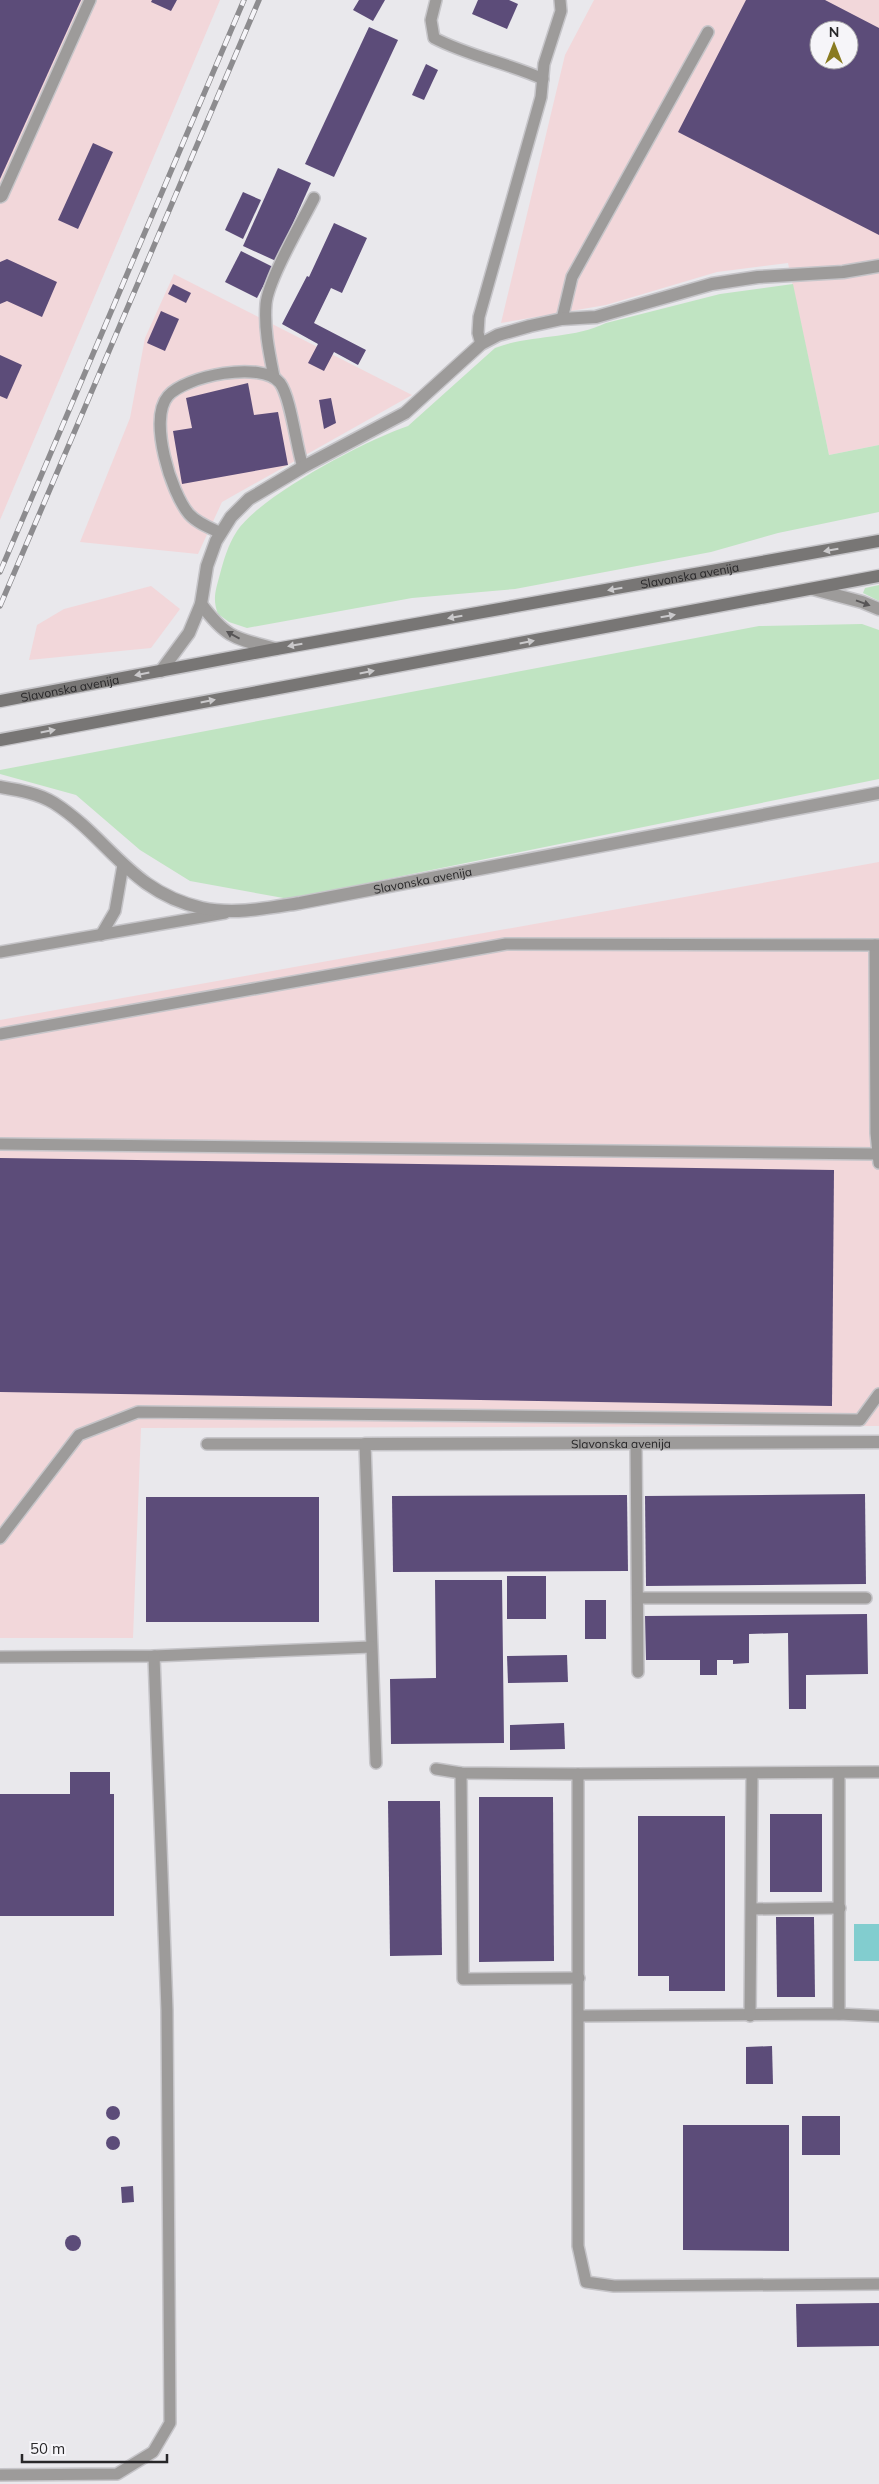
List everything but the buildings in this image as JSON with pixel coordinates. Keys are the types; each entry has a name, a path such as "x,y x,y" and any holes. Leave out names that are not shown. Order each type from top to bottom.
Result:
{"main road":[{"name":"Slavonska avenija","path":"0,701 276,649 879,541"},
{"path":"0,740 879,576"}],"street":[{"path":"161,671 189,633 201,604 207,566 221,533 232,517 249,499 303,467 405,413 481,344 498,335 562,319 596,317 712,284 758,277 843,272 879,266"},
{"path":"813,589 862,602 879,609"},
{"path":"201,604 218,626 237,639 276,649"},
{"name":"Slavonska avenija","path":"0,787 28,792 54,803 146,885 176,900 202,908 234,912 300,903 879,794"},
{"name":"Slavonska avenija","path":"364,1444 879,1442"}],"lane":[{"path":"0,197 90,0"},
{"path":"436,0 430,20 434,38 449,45 513,66 543,79"},
{"path":"481,344 478,333 479,317 541,97 544,64 561,11 560,0"},
{"path":"562,319 572,277 708,32"},
{"path":"274,377 266,336 266,302 275,278 314,198"},
{"path":"221,533 190,516 179,502 170,479 160,414 167,397 185,383 235,372 262,373 274,377 281,384 286,394 303,467"},
{"path":"100,935 115,911 123,865"},
{"path":"0,952 234,912"},
{"path":"0,1034 506,944 877,945 878,1159 0,1144"},
{"path":"0,1538 79,1435 138,1412 860,1420 879,1394"},
{"path":"636,1443 638,1672"},
{"path":"207,1444 364,1444 376,1763"},
{"path":"638,1598 866,1598"},
{"path":"0,1657 154,1656 372,1647"},
{"path":"0,2475 116,2474 153,2452 170,2423 168,2010 154,1656"},
{"path":"436,1770 460,1773 578,1774 879,1772"},
{"path":"460,1773 463,1979 579,1978"},
{"path":"839,1773 839,2014"},
{"path":"578,1774 580,2016 578,2246 586,2282 614,2286 879,2284"},
{"path":"750,2016 752,1774"},
{"path":"752,1909 840,1908"},
{"path":"580,2016 839,2014 879,2016"}],"shaded area":[{"path":"0,0 220,0 0,520"},
{"path":"594,0 879,0 879,445 829,455 788,263 717,272 606,305 501,323 565,55"},
{"path":"174,274 412,395 222,502 198,554 80,542 130,418 145,338"},
{"path":"151,586 180,609 151,648 29,660 37,625 64,609"},
{"path":"879,862 879,1426 141,1428 133,1638 0,1638 0,1020"}],"green space":[{"path":"793,284 829,455 879,445 879,512 778,533 711,552 515,589 412,598 247,628 229,622 218,614 215,594 225,557 237,531 249,517 290,486 315,471 367,443 408,426 495,348 523,341 579,332 606,323 720,294"},
{"path":"879,585 879,601 863,593 865,588"},
{"path":"862,624 879,630 879,779 289,899 190,881 140,850 76,795 0,774 0,770 759,626"}],"water":[{"path":"854,1924 879,1924 879,1961 854,1961"}],"railway":[{"path":"0,572 244,0"},
{"path":"0,606 259,0"}]}
